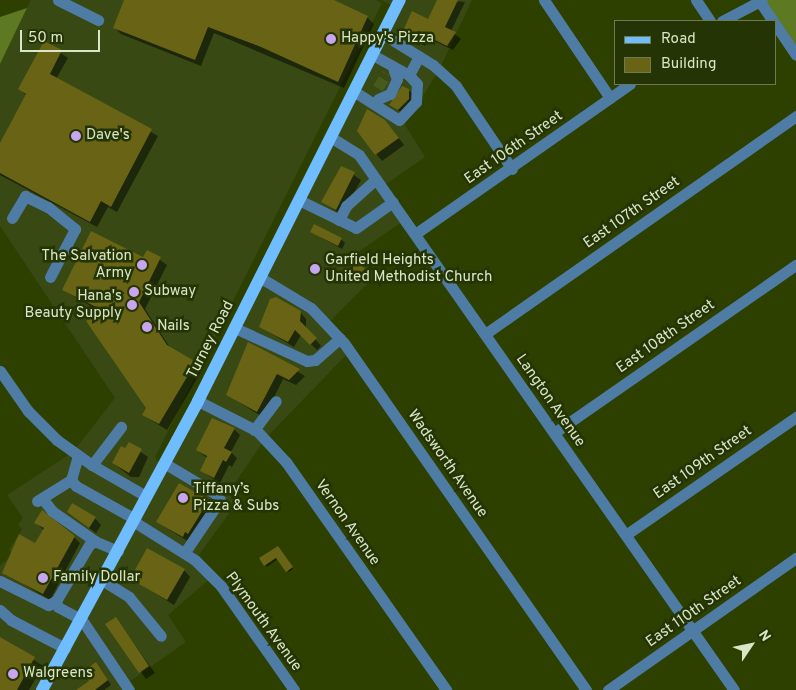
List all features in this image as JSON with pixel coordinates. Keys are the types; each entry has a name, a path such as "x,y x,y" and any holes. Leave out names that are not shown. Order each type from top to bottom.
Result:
{"main road":[{"name":"Turney Road","path":"42,690 82,620 198,401 301,201 400,0"}],"street":[{"path":"58,0 98,20"},
{"path":"544,0 610,98"},
{"path":"696,0 709,20"},
{"path":"724,20 761,1 772,20"},
{"path":"776,26 796,55"},
{"path":"383,34 419,56 456,86 512,169"},
{"path":"355,92 377,97 390,94 397,79 392,70 373,55"},
{"path":"409,74 419,56"},
{"path":"377,97 399,120 416,102 417,84 409,74 392,70"},
{"name":"East 106th Street","path":"415,234 512,169 629,85"},
{"name":"East 107th Street","path":"484,334 796,116"},
{"name":"Langton Avenue","path":"332,138 354,149 393,202 484,334 627,534 734,690"},
{"path":"339,220 348,204 376,179"},
{"path":"12,218 25,196 48,207 75,229 50,277"},
{"path":"301,201 356,228 393,202"},
{"name":"East 108th Street","path":"554,433 796,266"},
{"name":"Wadsworth Avenue","path":"261,278 311,308 340,338 586,690"},
{"path":"235,328 307,361 320,356 340,338"},
{"path":"0,371 35,419 78,456 146,496"},
{"name":"Vernon Avenue","path":"198,401 254,430 286,462 446,690"},
{"path":"254,430 276,401"},
{"name":"East 109th Street","path":"627,534 796,417"},
{"path":"92,465 121,427"},
{"path":"78,456 71,480 39,499 52,511 95,541 118,551"},
{"path":"164,463 216,494 220,500 185,552"},
{"name":"Plymouth Avenue","path":"71,480 76,486 185,552 221,586 294,690"},
{"path":"0,581 48,605 56,601 76,564 95,541"},
{"name":"East 110th Street","path":"608,690 796,558"},
{"path":"102,580 129,597 161,636"},
{"path":"56,601 58,607 82,620 129,690"},
{"path":"0,610 11,620 65,648"}],"shaded area":[{"path":"31,0 376,0 382,3 155,457 162,467 396,7 381,0 472,0 439,70 405,125 425,157 382,187 405,220 358,252 375,276 327,324 350,351 265,439 228,493 236,504 195,560 212,577 168,615 186,642 126,684 129,690 0,690 0,566 12,555 9,549 22,530 18,524 23,518 7,495 73,452 115,398 0,226 0,64"},
{"path":"762,0 796,0 796,55 776,20"},
{"path":"27,8 0,64 0,17"}],"building":[{"path":"124,0 334,0 368,16 338,82 261,47 208,27 195,60 113,28"},
{"path":"437,0 458,0 445,27 456,32 447,46 423,34 419,41 402,33 412,11 428,19"},
{"name":"Dave's","path":"44,41 62,50 50,74 152,129 111,207 101,201 90,222 0,173 0,143 26,94 18,89"},
{"path":"402,86 409,89 409,99 398,110 389,105"},
{"path":"367,109 385,120 399,138 375,155 357,131"},
{"path":"341,166 355,172 336,210 321,202"},
{"path":"314,224 342,238 338,246 310,232"},
{"path":"91,231 143,257 147,250 161,257 139,302 167,345 196,362 159,424 142,415 146,408 86,321 102,310 62,290"},
{"path":"357,260 365,269 356,278 348,269"},
{"path":"276,297 301,311 300,321 317,338 310,345 295,330 288,342 259,327 270,299"},
{"path":"248,342 300,369 289,380 277,374 257,412 226,395"},
{"path":"212,418 235,428 224,448 232,452 226,462 223,460 214,478 200,471 207,456 196,450"},
{"path":"129,442 142,449 129,473 112,463 121,446 125,448"},
{"path":"179,483 209,500 188,534 185,532 183,537 156,522"},
{"path":"72,503 96,517 89,528 67,512"},
{"path":"42,510 75,536 43,594 2,573 19,534 35,543 44,528 34,523"},
{"path":"278,546 293,567 286,572 276,558 264,566 259,558"},
{"path":"147,548 185,569 167,600 130,579"},
{"path":"116,617 149,666 139,673 105,624"},
{"name":"Walgreens","path":"0,637 35,657 17,690 0,690"},
{"path":"96,662 108,680 95,690 76,690 89,681 82,672"}],"tunnel":[{"path":"378,88 387,73"}],"place":[{"name":"Happy's Pizza","path":"331,39"},
{"name":"Dave's","path":"76,136"},
{"name":"The Salvation Army","path":"142,265"},
{"name":"Garfield Heights United Methodist Church","path":"315,269"},
{"name":"Subway","path":"134,292"},
{"name":"Hana's Beauty Supply","path":"132,305"},
{"name":"Nails","path":"147,327"},
{"name":"Tiffany’s Pizza & Subs","path":"183,498"},
{"name":"Family Dollar","path":"43,578"},
{"name":"Walgreens","path":"13,674"}]}
